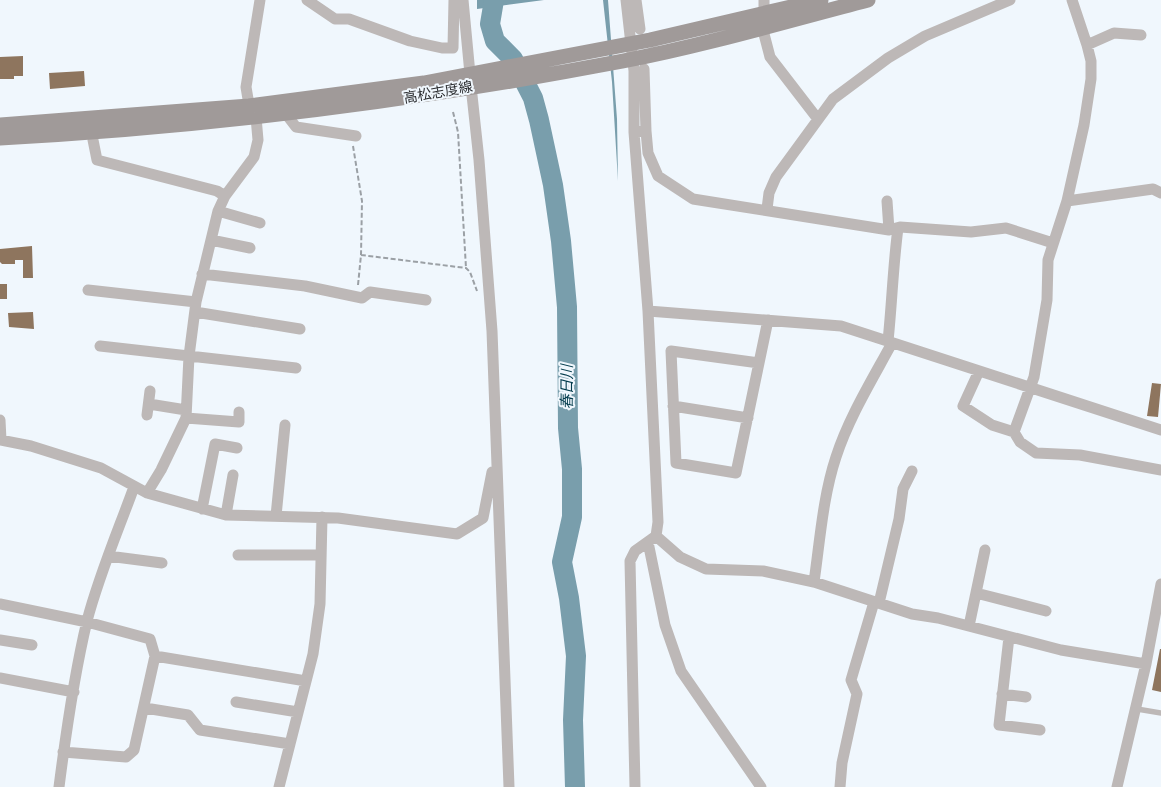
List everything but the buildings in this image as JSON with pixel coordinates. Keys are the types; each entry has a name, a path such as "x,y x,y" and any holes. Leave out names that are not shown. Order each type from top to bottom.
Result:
{"main road":[{"name":"高松志度線","path":"0,125 252,112 286,114 628,52 820,0"},
{"name":"高松志度線","path":"765,14 868,0"},
{"name":"高松志度線","path":"0,138 73,134 252,112 424,83 474,79"}],"street":[{"path":"146,493 161,470 186,414 196,307 202,274 218,212 225,196 254,157 258,140 246,87 260,0"},
{"path":"307,0 335,19 349,19 410,40 442,48 453,48 454,0"},
{"path":"463,0 474,79 488,266 509,787"},
{"path":"626,0 628,52 648,311 658,522 652,539 665,625 678,664 761,787"},
{"path":"636,0 640,30"},
{"path":"767,209 770,193 776,178 817,118 833,99 888,58 926,36 1010,0"},
{"path":"1014,432 1028,387 1034,377 1047,300 1048,260 1067,201 1084,125 1091,79 1091,61 1087,44 1072,0"},
{"path":"765,14 770,57 817,118"},
{"path":"1087,44 1114,32 1141,36"},
{"path":"644,69 648,153 658,176 693,199 893,229 971,232 1006,228 1053,243"},
{"path":"286,114 296,127 354,136"},
{"path":"634,132 646,131"},
{"path":"93,140 98,160 217,191 225,196"},
{"path":"1067,201 1153,189 1161,192"},
{"path":"814,582 826,500 836,457 860,401 890,342 893,295 891,278 893,229 886,201"},
{"path":"218,212 260,223"},
{"path":"211,240 250,248"},
{"path":"202,274 304,286 362,298 370,292 426,300"},
{"path":"88,290 196,307 300,329"},
{"path":"648,311 841,326 1161,430"},
{"path":"759,363 684,351 671,351 676,462 736,473 768,320"},
{"path":"100,346 296,368"},
{"path":"979,371 963,406 992,425 1014,432 1020,442 1036,453 1080,455 1161,470"},
{"path":"150,391 148,410 238,422 239,412"},
{"path":"673,406 748,418"},
{"path":"0,420 1,440 31,446 101,468 146,493 226,515 322,517 457,534 483,518 496,454"},
{"path":"276,516 276,464 285,425"},
{"path":"202,509 215,444 237,448"},
{"path":"840,787 842,762 857,694 851,680 876,602 899,519 904,489 912,470"},
{"path":"226,515 233,474"},
{"path":"59,787 63,752 87,622 108,556 134,487"},
{"path":"279,787 313,654 320,604 322,517"},
{"path":"652,539 680,557 706,569 763,571 814,582 912,614 969,626 1062,650 1146,664"},
{"path":"635,787 630,561 635,551 652,539"},
{"path":"969,626 986,550"},
{"path":"238,555 321,555"},
{"path":"108,556 162,563"},
{"path":"1118,787 1146,664 1161,584"},
{"path":"976,593 1046,611"},
{"path":"0,605 87,622 150,639 155,656 145,708 134,750 126,757 63,752"},
{"path":"1009,637 999,725 1040,730"},
{"path":"0,640 32,645"},
{"path":"155,656 306,681"},
{"path":"0,678 74,692"},
{"path":"1002,694 1026,697"},
{"path":"236,702 298,712"},
{"path":"145,708 188,715 200,730 290,744"}],"lane":[{"path":"1136,709 1161,713"}],"path":[{"path":"453,112 458,132 466,268"},
{"path":"354,136 362,201 361,255 357,296"},
{"path":"361,255 466,268 470,272 479,296"}],"water":[{"path":"477,0 544,0 477,9"},
{"path":"603,0 608,0 617,119 618,181 612,82"}],"waterway":[{"name":"春日川","path":"494,0 490,24 495,41 513,59 533,98 553,185 561,241 567,307 568,428 572,469 572,517 562,562 569,598 576,656 573,720 575,787"}]}
